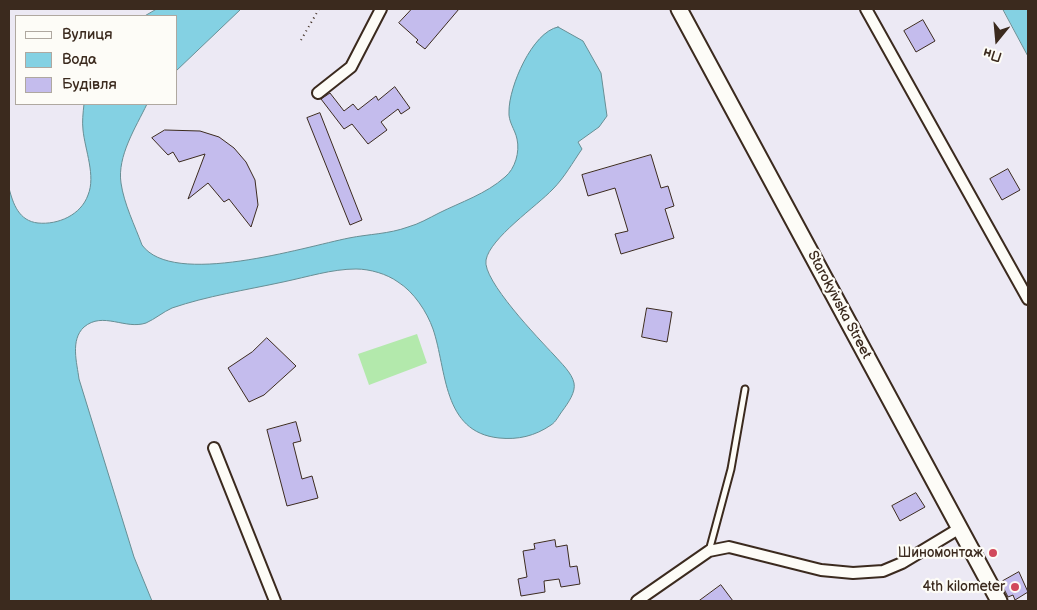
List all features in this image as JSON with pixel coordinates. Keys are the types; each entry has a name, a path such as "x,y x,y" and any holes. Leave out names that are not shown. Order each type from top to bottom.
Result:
{"street":[{"path":"318,93 351,67 382,9"},
{"name":"Starokyivska Street","path":"679,9 999,601"},
{"path":"866,9 1028,300"},
{"path":"214,448 275,601"},
{"path":"637,601 709,551 728,547 837,572 883,571 902,563 960,528"}],"lane":[{"path":"709,551 731,469 745,389"}],"path":[{"path":"301,40 319,9"}],"green space":[{"path":"417,334 427,363 369,385 358,354"}],"water":[{"path":"157,9 241,9 178,69 178,15 147,15"},
{"path":"1003,9 1028,9 1028,56"},
{"path":"558,27 583,41 601,73 607,116 599,127 578,142 582,149 557,185 505,232 489,251 486,260 487,269 502,295 566,368 573,379 573,394 554,422 545,429 533,434 513,438 499,438 480,433 467,424 457,412 450,397 438,345 424,309 404,286 384,274 373,271 347,269 213,297 172,308 146,323 138,325 106,321 91,323 84,327 77,338 76,359 79,379 134,557 152,601 9,601 9,188 18,211 31,222 46,223 61,220 80,208 88,195 91,180 84,138 84,105 146,105 128,142 121,173 121,183 125,199 142,245 158,257 181,263 209,264 272,256 349,238 386,233 420,223 498,183 512,170 517,155 517,139 509,115 513,88 531,49 548,31"}],"building":[{"path":"412,9 459,9 425,49 399,23"},
{"path":"923,20 935,41 916,52 904,31"},
{"path":"395,87 410,108 401,114 398,109 381,122 387,130 368,144 352,124 344,129 321,99 330,93 344,111 353,104 358,110 376,96 378,100"},
{"path":"320,113 362,220 350,225 307,118"},
{"path":"165,130 200,131 219,137 234,148 246,162 255,180 258,205 251,227 229,199 224,202 208,183 188,199 205,154 179,162 173,152 168,155 152,138"},
{"path":"651,155 661,188 668,186 674,206 665,209 674,238 621,254 615,234 628,231 615,188 588,196 582,175"},
{"path":"1008,169 1020,190 1002,200 990,179"},
{"path":"647,308 672,312 667,342 642,337"},
{"path":"267,338 296,366 264,395 249,402 228,368 252,352"},
{"path":"296,422 301,441 293,443 302,479 312,476 318,498 287,506 267,430"},
{"path":"916,493 925,507 900,521 892,506"},
{"path":"555,540 556,547 567,545 570,567 577,566 580,584 561,587 559,579 544,581 545,592 521,596 518,579 527,577 523,551 535,549 534,544"},
{"name":"4th kilometer","path":"1019,572 1028,592 1015,600 1013,595 1008,597 1002,585 1004,584 1003,581"},
{"path":"721,585 733,601 699,601"}],"place":[{"name":"Шиномонтаж","path":"993,553"},
{"name":"4th kilometer","path":"1015,587"}]}
